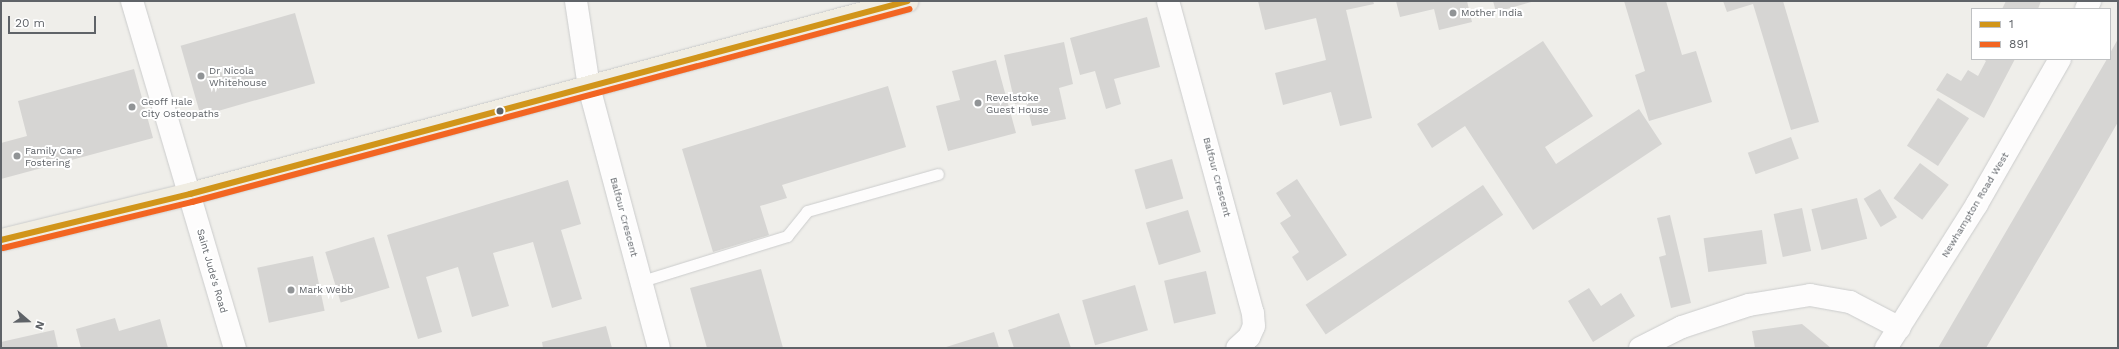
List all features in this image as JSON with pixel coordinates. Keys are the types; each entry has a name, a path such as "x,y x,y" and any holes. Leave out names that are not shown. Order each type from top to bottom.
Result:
{"highway":[{"path":"1,240 190,194 908,1"}],"street":[{"name":"Saint Jude's Road","path":"132,1 235,348"},
{"name":"Balfour Crescent","path":"576,1 589,87 659,348"},
{"name":"Balfour Crescent","path":"1168,1 1253,313 1254,326 1249,338 1237,348"},
{"name":"Newhampton Road West","path":"1886,348 1977,204 2059,60"},
{"path":"1640,348 1682,327 1749,305 1810,295 1850,302 1900,328"}],"lane":[{"path":"642,281 787,236 807,211 938,174"}],"building":[{"path":"1258,1 1373,1 1374,4 1346,10 1372,118 1340,126 1331,92 1283,105 1275,73 1326,60 1316,18 1265,30"},
{"name":"Mother India","path":"1396,1 1467,1 1472,22 1439,30 1434,9 1400,17"},
{"path":"1493,1 1535,1 1496,12"},
{"path":"1624,1 1666,1 1682,55 1696,51 1712,102 1649,121 1635,75 1645,71"},
{"path":"1723,1 1783,1 1819,122 1791,130 1753,4 1727,12"},
{"path":"2006,1 2041,1 2038,8 2002,8"},
{"path":"295,13 315,83 201,116 181,46"},
{"path":"1147,17 1160,67 1114,79 1121,104 1106,109 1095,71 1080,75 1070,38"},
{"path":"2118,39 2118,122 2076,195 1986,348 1938,348 2106,60 2111,60 2111,51"},
{"path":"1543,41 1593,116 1545,147 1556,164 1639,109 1662,144 1533,230 1465,126 1432,148 1417,124"},
{"path":"1064,42 1073,84 1059,88 1066,119 1032,126 1026,102 1015,104 1004,55"},
{"name":"Revelstoke Guest House","path":"996,60 1016,133 948,151 936,106 960,100 952,71"},
{"path":"1984,60 2014,60 1984,118 1936,90 1947,73 1961,81 1968,70 1978,76 1986,61"},
{"path":"134,69 153,138 1,179 1,143 27,136 18,101"},
{"path":"888,86 906,147 782,185 787,198 760,206 769,235 713,252 682,149"},
{"path":"1938,98 1969,118 1938,166 1907,146"},
{"path":"1791,137 1799,159 1756,174 1748,153"},
{"path":"1172,159 1183,198 1146,209 1135,170"},
{"path":"1920,163 1949,185 1922,220 1894,198"},
{"path":"1297,179 1347,255 1307,281 1292,257 1299,252 1280,223 1291,216 1276,193"},
{"path":"568,180 581,224 561,230 582,299 552,308 533,242 493,253 509,306 472,317 458,267 426,277 442,332 418,339 387,235"},
{"path":"1483,185 1503,215 1326,335 1306,305"},
{"path":"1880,189 1897,217 1881,227 1864,199"},
{"path":"1857,198 1867,239 1822,250 1811,209"},
{"path":"1802,208 1811,251 1783,257 1774,214"},
{"path":"1188,210 1201,252 1159,265 1146,223"},
{"path":"1670,215 1691,303 1671,308 1659,257 1666,255 1657,218"},
{"path":"1762,230 1767,264 1708,272 1704,238"},
{"path":"374,237 389,288 341,303 325,252"},
{"name":"Mark Webb","path":"313,256 325,311 269,323 257,268"},
{"path":"761,269 783,348 707,348 690,288"},
{"path":"1206,271 1216,314 1174,324 1164,281"},
{"path":"1135,285 1148,330 1095,345 1082,300"},
{"path":"1589,288 1601,306 1621,293 1635,316 1593,342 1568,301"},
{"path":"1059,313 1071,348 1014,348 1008,330"},
{"path":"115,318 119,331 160,319 168,348 81,348 76,329"},
{"path":"1802,324 1831,348 1755,348 1752,331"},
{"path":"606,326 612,348 543,348 542,342"},
{"path":"54,330 58,348 1,348 1,342"},
{"path":"994,332 999,348 943,348"}],"transit line":[{"name":"1","path":"1,240 190,194 908,1"},
{"name":"891","path":"3,248 192,202 910,9"}],"place":[{"name":"Mother India","path":"1453,13"},
{"name":"Dr Nicola Whitehouse","path":"201,76"},
{"name":"Revelstoke Guest House","path":"978,103"},
{"name":"Geoff Hale City Osteopaths","path":"132,107"},
{"name":"Family Care Fostering","path":"17,156"},
{"name":"Mark Webb","path":"291,290"}]}
